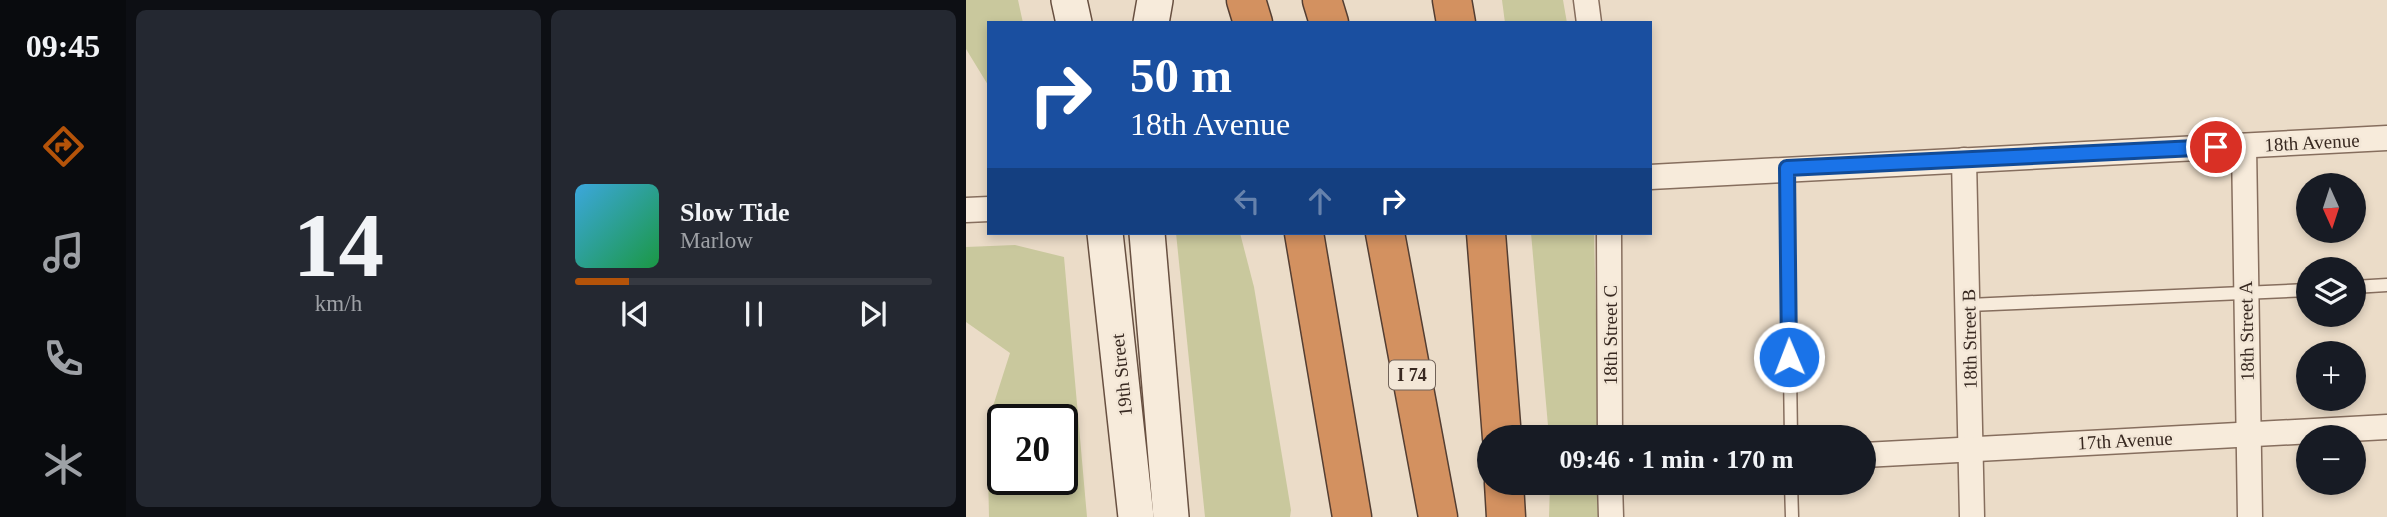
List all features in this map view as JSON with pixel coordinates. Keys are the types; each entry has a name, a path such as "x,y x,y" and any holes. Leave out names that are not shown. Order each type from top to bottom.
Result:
{"highway":[{"path":"1246,0 1253,21"},
{"path":"1322,0 1328,21"},
{"path":"1452,0 1456,21"},
{"path":"1304,235 1352,517"},
{"name":"I 74","path":"1385,235 1438,517"},
{"path":"1486,235 1501,425"},
{"path":"1505,495 1506,517"}],"main road":[{"path":"1069,0 1074,21"},
{"path":"1151,21 1155,0"},
{"name":"19th Street","path":"1105,235 1136,517"},
{"name":"19th Street","path":"1147,235 1171,517"}],"street":[{"path":"1586,0 1589,21"},
{"name":"18th Avenue","path":"1652,177 2387,138"},
{"name":"18th Street A","path":"2244,146 2250,517"},
{"name":"18th Street B","path":"1964,160 1972,517"},
{"path":"966,210 987,209"},
{"name":"18th Street C","path":"1609,235 1610,425"},
{"name":"17th Avenue","path":"1876,454 2387,427"},
{"path":"1610,495 1611,517"}],"lane":[{"path":"1787,168 1791,425"},
{"path":"2366,286 2387,285"},
{"path":"1969,305 2296,291"},
{"path":"1791,495 1792,517"}],"green space":[{"path":"966,0 1018,0 1023,21 987,21 987,83 966,49"},
{"path":"1502,0 1563,0 1567,21 1505,21"},
{"path":"1176,235 1241,235 1254,287 1291,510 1290,517 1205,517"},
{"path":"1531,235 1594,235 1599,425 1548,425"},
{"path":"1015,245 1064,257 1077,404 994,404 1010,353 966,322 966,247"},
{"path":"1078,415 1087,517 989,517 989,495 1078,495"},
{"path":"1550,495 1599,495 1600,517 1549,517"}],"route":[{"path":"1789,357 1787,168 2216,147"}]}
